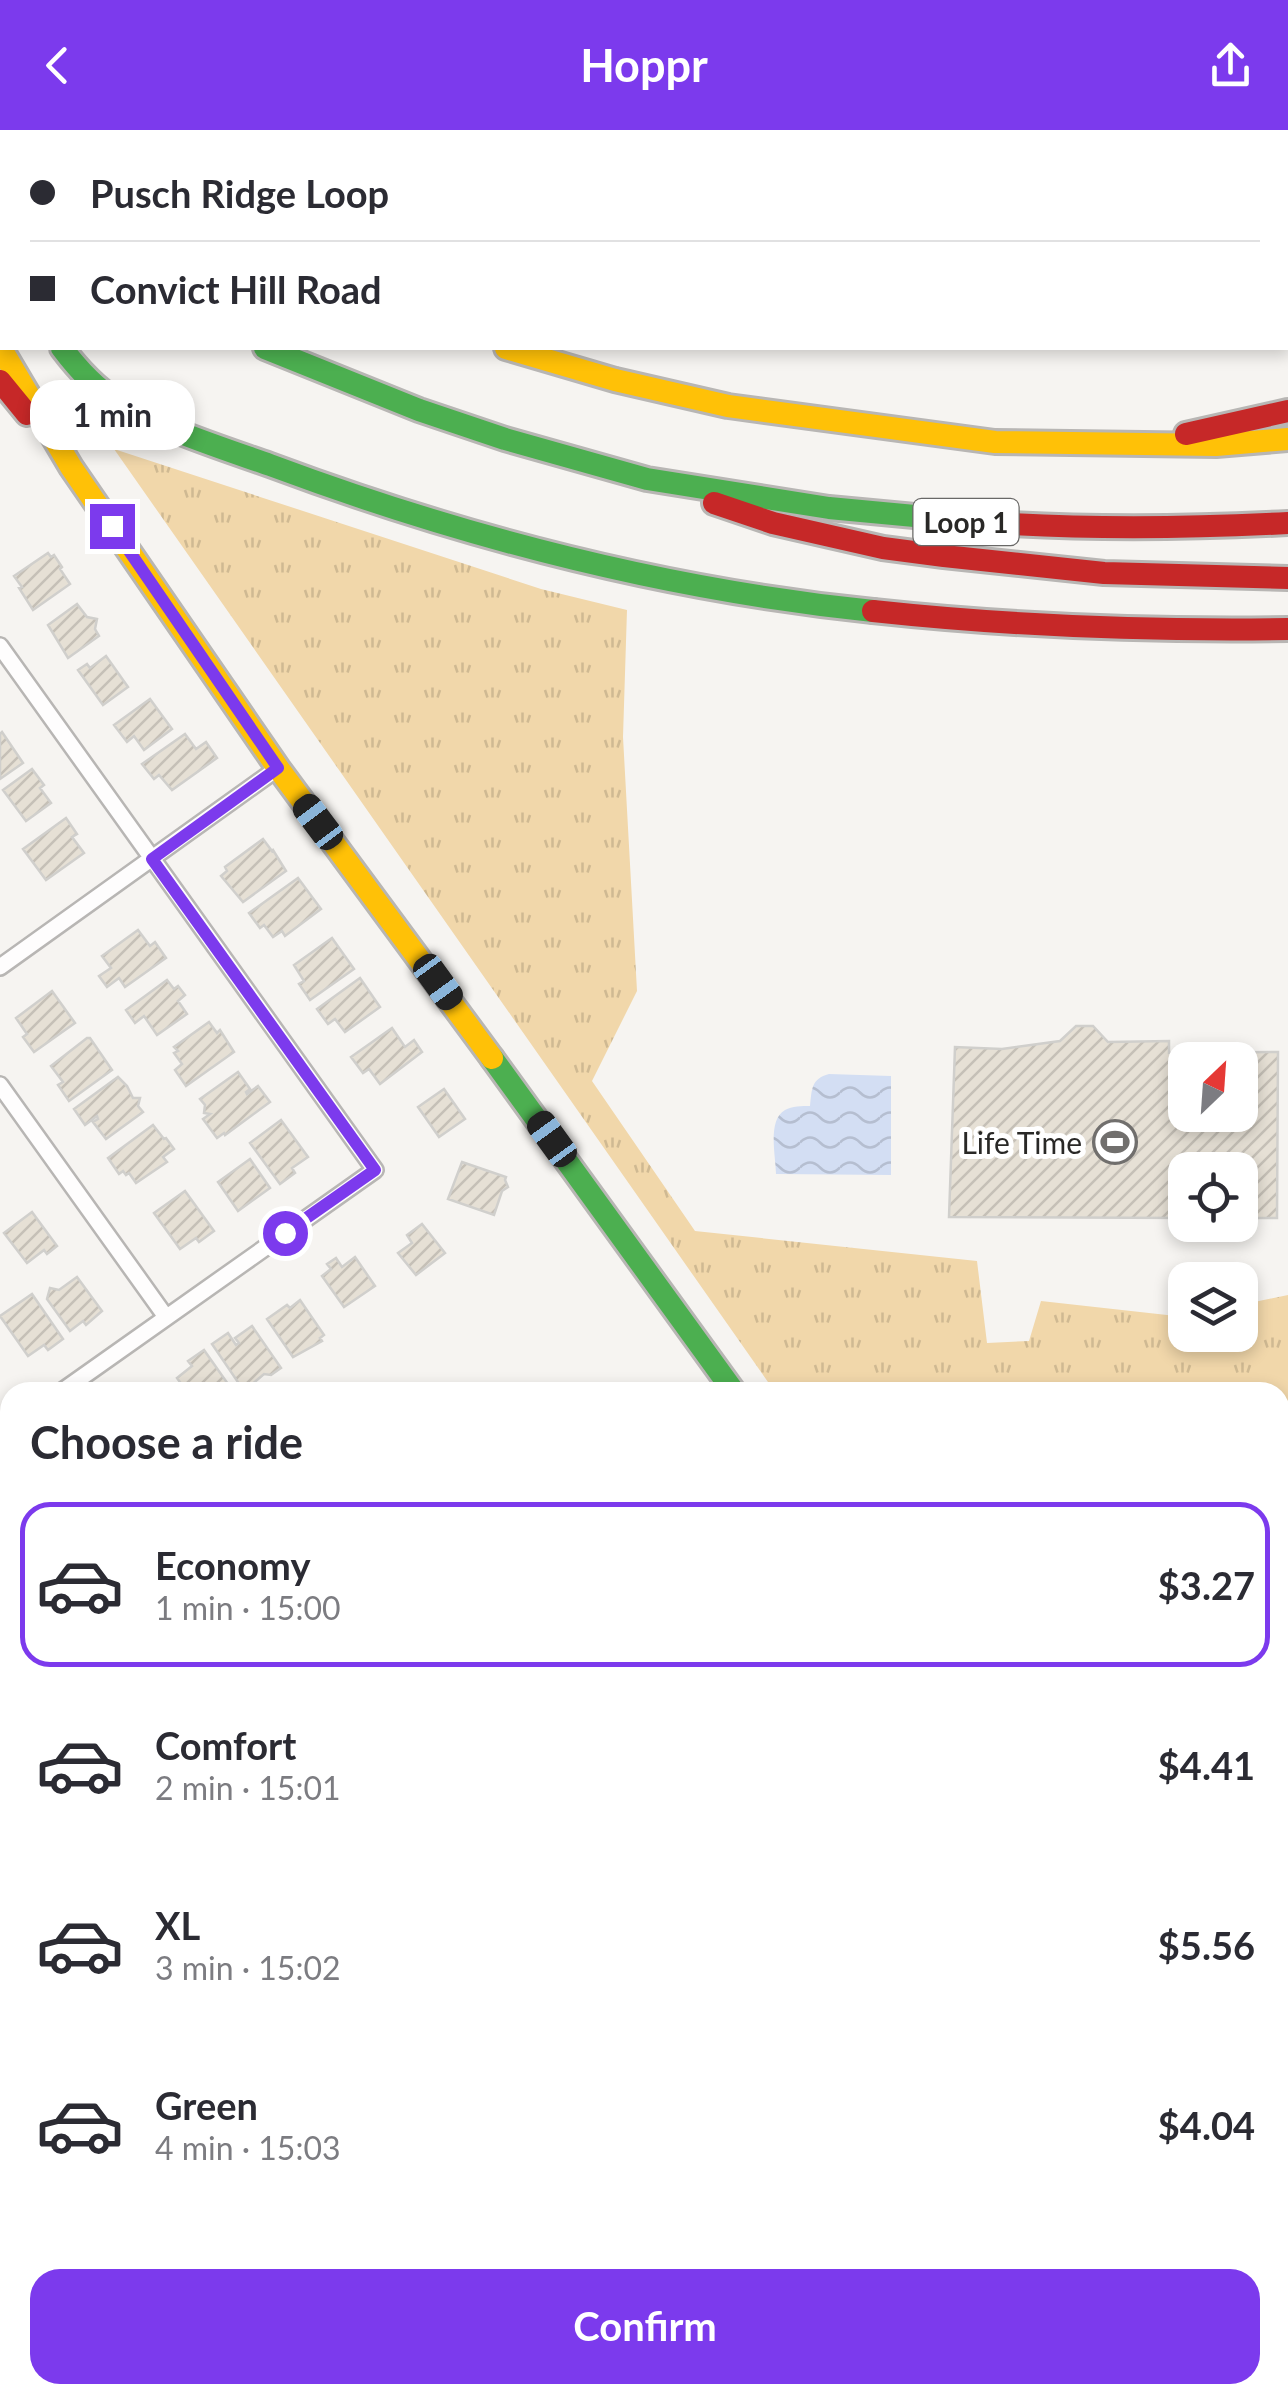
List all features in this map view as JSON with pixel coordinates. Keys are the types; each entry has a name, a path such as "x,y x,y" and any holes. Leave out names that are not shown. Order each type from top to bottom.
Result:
{"main road":[{"path":"2,350 71,467 278,768 727,1382"},
{"path":"64,350 106,395 212,444 429,520 604,566 788,600 965,620 1090,628 1288,628"},
{"name":"Loop 1","path":"270,350 436,416 647,480 829,508 1003,525 1187,528 1288,523"},
{"path":"513,350 615,380 728,406 994,442 1216,445 1288,440"},
{"path":"0,381 71,467"},
{"path":"1146,443 1288,411"},
{"path":"647,480 773,523 883,548 1104,573 1288,578"}],"street":[{"path":"0,646 375,1170 75,1382"},
{"path":"0,967 278,768"},
{"path":"0,1085 166,1318"}],"green space":[{"path":"114,449 541,589 627,610 623,737 637,991 592,1081 695,1231 977,1261 987,1343 1029,1341 1041,1301 1168,1315 1168,1352 1258,1352 1258,1301 1288,1295 1288,1382 768,1382"}],"water":[{"path":"829,1074 891,1076 891,1175 776,1174 774,1130 779,1115 791,1108 810,1106 816,1082"}],"building":[{"path":"48,553 54,555 70,584 33,610 14,576"},
{"path":"77,604 87,617 97,619 95,629 99,636 68,658 48,625"},
{"path":"106,656 128,687 103,705 78,670 87,664 90,668"},
{"path":"150,699 172,729 144,750 134,736 127,742 114,725"},
{"path":"0,734 23,763 0,779"},
{"path":"185,734 196,749 206,742 217,758 172,790 159,775 154,779 142,764"},
{"path":"32,769 51,803 26,821 3,790"},
{"path":"66,818 77,834 72,837 84,853 46,880 23,849"},
{"path":"263,839 286,871 243,902 221,876 227,871 225,867"},
{"path":"298,878 321,909 285,936 282,931 273,937 249,913"},
{"path":"138,930 150,946 155,942 166,958 125,987 119,978 107,987 99,976 111,968 102,956"},
{"path":"332,938 354,969 310,1000 299,984 304,981 294,965"},
{"path":"360,978 380,1007 345,1032 335,1019 328,1024 317,1009"},
{"path":"167,980 185,995 178,1001 187,1014 157,1035 144,1016 135,1023 126,1010"},
{"path":"52,991 75,1023 34,1052 16,1018"},
{"path":"209,1022 217,1033 220,1030 234,1052 186,1086 175,1070 182,1064 174,1047"},
{"name":"Life Time","path":"1076,1026 1093,1026 1108,1042 1169,1041 1168,1132 1258,1132 1258,1052 1278,1052 1277,1218 1258,1218 1258,1152 1168,1152 1168,1218 949,1217 955,1047 1002,1049 1060,1041"},
{"path":"392,1028 405,1047 414,1040 422,1052 380,1084 369,1069 363,1073 351,1057"},
{"path":"87,1038 112,1070 69,1101 58,1085 63,1082 51,1066"},
{"path":"238,1072 250,1089 247,1094 258,1086 270,1102 217,1138 203,1119 210,1114 204,1113 205,1105 200,1099"},
{"path":"118,1077 133,1098 140,1098 138,1106 143,1112 106,1139 93,1122 97,1116 85,1125 74,1109"},
{"path":"444,1089 465,1119 439,1137 418,1107"},
{"path":"281,1120 308,1157 292,1168 295,1173 280,1184 250,1143"},
{"path":"153,1125 174,1149 163,1157 167,1162 136,1183 129,1173 119,1174 108,1158"},
{"path":"250,1159 270,1188 238,1211 218,1182"},
{"path":"462,1162 506,1177 508,1187 502,1191 494,1215 448,1199"},
{"path":"185,1191 214,1231 180,1249 154,1213"},
{"path":"32,1212 57,1246 27,1263 4,1233"},
{"path":"422,1224 445,1253 416,1275 398,1253 412,1243 407,1235"},
{"path":"355,1257 375,1286 344,1307 322,1276 331,1269 327,1264 336,1258 342,1267"},
{"path":"77,1277 102,1311 86,1325 83,1321 70,1331 47,1299 50,1288 59,1290"},
{"path":"32,1294 63,1339 48,1350 44,1345 28,1356 0,1316"},
{"path":"300,1300 324,1335 322,1341 293,1357 267,1319"},
{"path":"252,1326 281,1368 255,1382 238,1382 212,1344 228,1333 236,1345 239,1343 235,1338"},
{"path":"204,1350 227,1382 180,1382 177,1378 192,1366 188,1361"}],"traffic: fast":[{"path":"64,350 100,390 151,420 417,515 643,575 796,602 873,611"},
{"path":"270,350 419,410 647,479 829,508 936,518"},
{"path":"492,1058 727,1382"}],"traffic: slow":[{"path":"2,350 71,467 278,768 492,1058"},
{"path":"513,350 615,380 728,406 995,442 1216,445 1288,439"}],"traffic: jam":[{"path":"0,381 27,414"},
{"path":"1186,434 1288,411"},
{"path":"714,503 773,523 883,548 944,556 1104,573 1288,578"},
{"path":"936,518 1112,527 1288,523"},
{"path":"873,611 1080,626 1288,629"}],"place":[{"name":"Life Time","path":"1115,1142"}],"route":[{"path":"112,526 278,768 152,859 375,1170 285,1233"}]}
